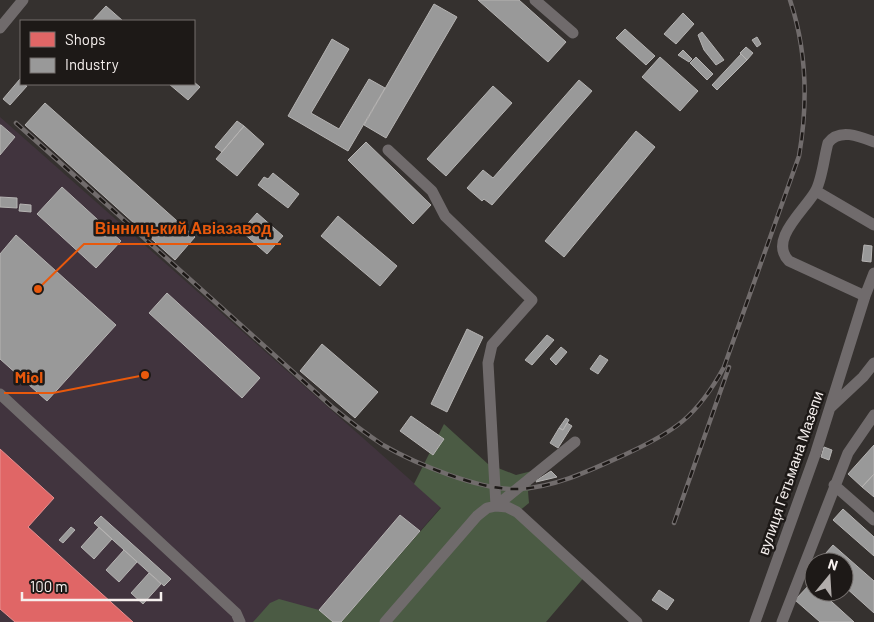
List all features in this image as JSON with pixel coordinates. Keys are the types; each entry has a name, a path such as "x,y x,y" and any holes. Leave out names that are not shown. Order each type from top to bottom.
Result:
{"street":[{"path":"0,28 23,0"},
{"path":"535,0 573,33"},
{"path":"865,296 788,262 782,254 783,240 816,191 826,150 832,138 844,134 874,142"},
{"path":"388,150 432,191 444,216 532,300 492,345 488,363 496,506"},
{"path":"816,191 874,225"},
{"name":"вулиця Гетьмана Мазепи","path":"755,622 830,408 874,273"},
{"path":"830,408 863,377 874,363"},
{"path":"0,394 236,613 240,622"},
{"path":"782,622 848,453 874,415"},
{"path":"496,506 575,442"},
{"path":"834,485 874,520"},
{"path":"385,622 477,516 487,508 496,506 507,507 517,512 637,622"}],"shaded area":[{"path":"0,117 441,507 341,622 0,622"}],"green space":[{"path":"444,424 488,464 516,475 532,471 537,480 531,483 531,490 528,491 529,503 518,512 586,575 546,622 341,622 441,508 414,484"},
{"path":"279,599 319,610 333,622 253,622 270,603"}],"building: Shops":[{"path":"0,449 54,498 28,527 133,622 15,622 0,609"}],"building: Industry":[{"path":"478,0 519,0 566,42 548,62"},
{"path":"434,4 457,17 386,138 364,125"},
{"path":"106,6 122,20 93,20"},
{"path":"683,13 694,24 676,44 664,34"},
{"path":"625,29 655,56 646,65 616,38"},
{"path":"702,32 724,60 716,65 704,50 698,35"},
{"path":"757,37 761,44 757,47 752,40"},
{"path":"332,39 349,49 311,113 339,129 369,79 385,88 348,151 288,116"},
{"path":"746,47 753,53 747,60 740,53"},
{"path":"683,50 692,59 689,62 678,55"},
{"path":"741,54 747,60 717,90 712,85"},
{"path":"660,57 698,91 680,111 642,77"},
{"path":"696,57 713,74 707,80 690,63"},
{"path":"20,79 20,85 27,86 10,105 3,99"},
{"path":"579,80 592,91 492,205 484,199 482,201 467,188 483,170 493,178"},
{"path":"195,83 200,87 188,100 170,85 195,85"},
{"path":"493,86 512,103 446,176 427,159"},
{"path":"45,103 195,237 175,260 25,125"},
{"path":"237,121 244,126 222,152 215,147"},
{"path":"0,125 15,137 0,155"},
{"path":"244,126 264,144 237,176 216,159"},
{"path":"636,131 655,147 564,257 545,241"},
{"path":"366,142 431,205 413,224 348,160"},
{"path":"273,173 299,194 288,208 258,185 264,177 268,179"},
{"path":"62,187 121,241 96,268 37,214"},
{"path":"0,197 17,198 17,208 0,207"},
{"path":"20,204 31,205 31,212 19,211"},
{"path":"257,213 283,236 267,254 241,231"},
{"path":"338,216 397,266 380,286 321,236"},
{"path":"16,235 116,325 47,401 0,359 0,254"},
{"path":"864,245 872,246 871,262 862,261"},
{"path":"167,293 260,378 242,398 149,313"},
{"path":"467,329 483,337 447,412 431,404"},
{"path":"547,335 554,340 532,365 525,360"},
{"path":"322,344 378,392 355,418 300,371"},
{"path":"561,347 567,352 556,365 550,359"},
{"path":"600,355 608,360 598,374 590,369"},
{"path":"411,416 444,439 433,455 400,431"},
{"path":"566,418 569,420 563,430 559,428"},
{"path":"567,423 572,426 558,448 550,443 559,428 563,430"},
{"path":"874,445 874,474 862,487 848,474"},
{"path":"824,447 832,450 829,460 821,457"},
{"path":"551,471 557,477 536,482 537,480"},
{"path":"874,474 874,497 862,487"},
{"path":"843,509 874,537 874,556 833,520"},
{"path":"400,515 420,531 341,622 333,622 319,610"},
{"path":"101,516 171,579 164,586 94,523"},
{"path":"71,527 75,530 63,543 59,540"},
{"path":"99,527 112,539 94,559 81,547"},
{"path":"833,545 841,552 827,552"},
{"path":"124,550 137,562 119,582 106,570"},
{"path":"854,563 874,581 874,613 854,595"},
{"path":"149,573 161,584 143,604 131,593"},
{"path":"659,590 674,600 667,610 652,600"},
{"path":"804,590 804,602 832,602 854,622 820,622 795,600"}],"railway":[{"path":"16,123 331,406 370,436 383,445 413,460 449,475 486,486 519,489 533,488 586,472 657,439 694,411 704,399 724,367 799,156 805,97 803,58 796,19 790,0"},
{"path":"674,523 729,367"}],"place":[{"name":"Вінницький Авіазавод","path":"38,289"},
{"name":"Miol","path":"145,375"}]}
